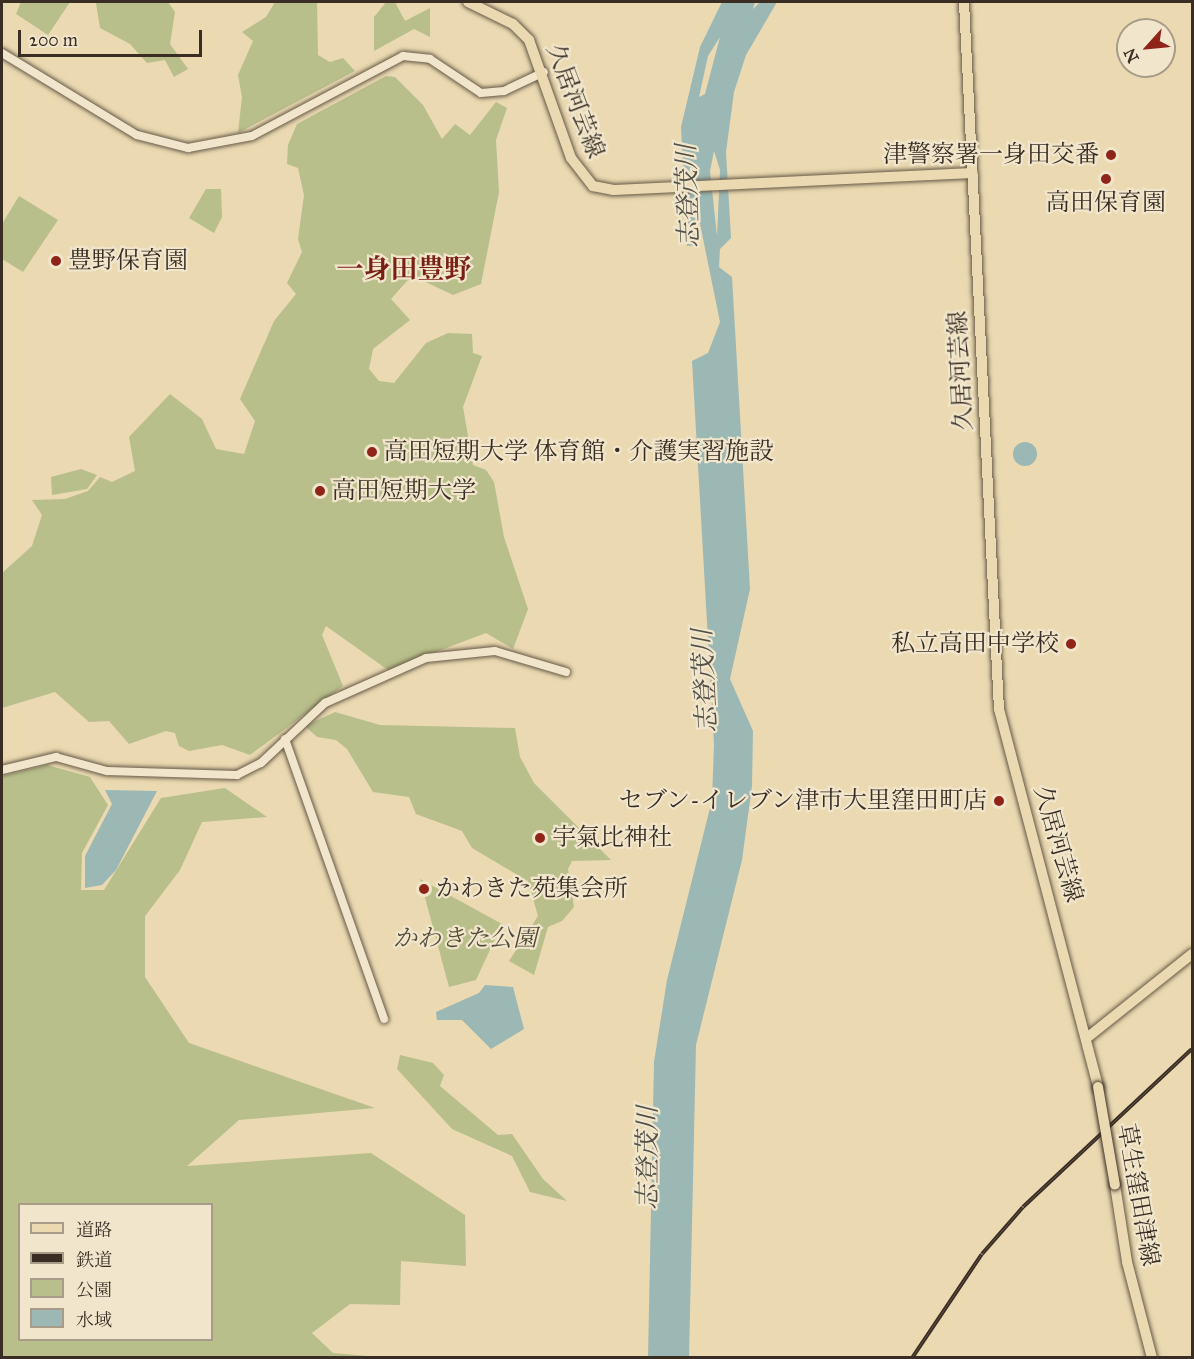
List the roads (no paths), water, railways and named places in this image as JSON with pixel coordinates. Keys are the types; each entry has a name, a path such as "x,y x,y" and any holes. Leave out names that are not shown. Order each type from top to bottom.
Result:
{"main road":[{"name":"久居河芸線","path":"468,2 518,28 544,72 569,152 587,182 614,190 973,173 999,709 1088,1037"},
{"path":"964,2 973,173"},
{"path":"1088,1037 1192,954"},
{"name":"草生窪田津線","path":"1088,1037 1115,1185 1126,1262 1152,1358"}],"street":[{"path":"2,53 136,135 188,148 252,136 403,56 430,59 481,93 504,91 544,72"},
{"path":"2,771 56,757 108,771 229,776 254,768 331,699 441,654 495,651 566,672"},
{"path":"285,739 384,1019"}],"water":[{"name":"志登茂川","path":"722,2 755,2 753,9 760,2 777,2 746,55 734,92 726,152 731,238 720,249 719,267 732,277 750,589 730,679 753,731 752,786 742,860 696,1045 689,1357 648,1358 654,1062 667,980 712,800 714,744 692,361 708,353 720,322 695,199 697,245 687,246 681,127 700,47","holes":["720,37 705,94 699,97 708,56","714,151 720,170 717,236 710,171"]},
{"path":"1025,442 1034,445 1037,454 1034,463 1025,466 1016,463 1013,454 1016,445"},
{"path":"105,790 157,791 116,870 102,885 85,888 85,856 112,804"},
{"path":"485,985 513,987 524,1029 491,1049 462,1020 437,1020 436,1012 479,993"}],"railway":[{"path":"912,1358 982,1254 1023,1207 1192,1049"}],"place":[{"name":"津警察署一身田交番","path":"1111,155"},
{"name":"高田保育園","path":"1106,179"},
{"name":"豊野保育園","path":"56,261"},
{"name":"高田短期大学 体育館・介護実習施設","path":"372,452"},
{"name":"高田短期大学","path":"320,491"},
{"name":"私立高田中学校","path":"1071,644"},
{"name":"セブン-イレブン津市大里窪田町店","path":"999,801"},
{"name":"宇氣比神社","path":"540,838"},
{"name":"かわきた苑集会所","path":"424,889"}],"district":[{"name":"一身田豊野","path":"404,269"}],"park label":[{"name":"かわきた公園","path":"465,939"}]}
